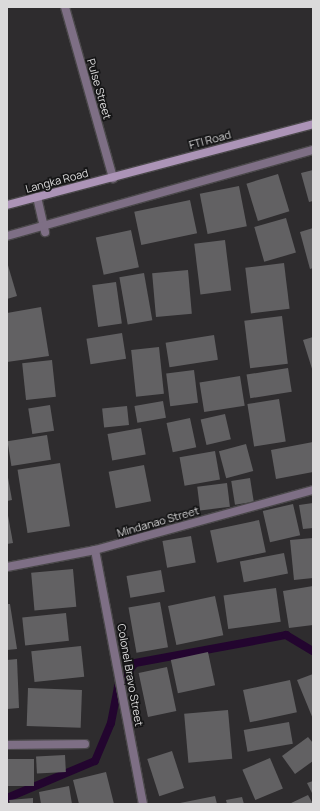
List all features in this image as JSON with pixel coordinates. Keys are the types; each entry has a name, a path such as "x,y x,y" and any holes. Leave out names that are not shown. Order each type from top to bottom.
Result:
{"street":[{"name":"Pulse Street","path":"65,7 113,178"},
{"name":"FTI Road","path":"113,178 313,124"},
{"path":"7,236 45,229 313,150"},
{"name":"Langka Road","path":"7,205 113,178"},
{"path":"37,197 45,229"},
{"name":"Mindanao Street","path":"7,567 95,550 313,490"},
{"name":"Colonel Bravo Street","path":"95,550 143,804"},
{"path":"7,745 85,744"}],"building":[{"path":"313,170 313,201 309,202 301,173"},
{"path":"278,174 289,211 258,221 246,184"},
{"path":"239,186 247,226 208,234 200,194"},
{"path":"190,200 197,233 141,245 134,212"},
{"path":"286,218 296,253 264,262 254,227"},
{"path":"313,228 313,268 310,269 300,232"},
{"path":"131,230 139,267 104,275 96,237"},
{"path":"225,240 231,291 200,294 194,244"},
{"path":"7,262 17,296 7,299"},
{"path":"284,263 290,309 251,313 245,268"},
{"path":"188,270 192,314 156,317 152,273"},
{"path":"144,273 152,320 128,325 119,277"},
{"path":"116,282 122,324 98,327 92,285"},
{"path":"41,307 49,356 7,362 7,313"},
{"path":"282,316 288,364 250,368 244,321"},
{"path":"122,333 126,359 91,364 86,339"},
{"path":"214,335 218,360 170,367 166,343"},
{"path":"313,337 313,372 303,340"},
{"path":"159,347 164,394 136,397 131,350"},
{"path":"52,360 56,397 26,400 22,363"},
{"path":"288,368 292,392 250,398 247,375"},
{"path":"194,370 198,403 170,406 166,373"},
{"path":"240,376 245,406 204,412 200,382"},
{"path":"279,399 286,441 254,446 247,404"},
{"path":"163,401 166,418 137,423 134,406"},
{"path":"50,405 54,431 32,434 28,408"},
{"path":"127,406 129,425 104,428 102,409"},
{"path":"225,414 231,439 206,445 201,420"},
{"path":"190,418 196,447 173,452 167,423"},
{"path":"141,428 146,455 112,460 108,434"},
{"path":"47,435 51,460 11,466 7,441"},
{"path":"313,442 313,472 276,479 271,450"},
{"path":"246,444 253,471 226,478 219,451"},
{"path":"215,451 220,480 185,486 180,457"},
{"path":"60,463 70,526 28,533 18,470"},
{"path":"144,465 151,501 116,508 109,472"},
{"path":"7,472 12,500 7,501"},
{"path":"250,478 254,502 235,505 231,481"},
{"path":"227,483 230,507 200,510 197,487"},
{"path":"313,503 313,528 303,529 299,505"},
{"path":"293,504 300,535 270,542 263,511"},
{"path":"7,510 13,543 7,544"},
{"path":"259,520 266,552 217,563 210,530"},
{"path":"191,536 196,563 167,568 162,541"},
{"path":"313,538 313,578 294,580 290,540"},
{"path":"284,553 288,574 244,582 240,562"},
{"path":"73,569 76,607 34,611 31,573"},
{"path":"161,570 165,592 130,598 127,576"},
{"path":"313,586 313,625 289,628 283,591"},
{"path":"276,588 281,622 228,629 224,595"},
{"path":"215,596 223,635 176,645 168,606"},
{"path":"160,602 168,647 136,653 128,608"},
{"path":"7,604 10,604 17,649 7,650"},
{"path":"66,613 69,641 25,645 22,618"},
{"path":"81,646 84,677 35,682 31,651"},
{"path":"208,652 215,685 178,693 171,660"},
{"path":"17,659 19,708 7,709 7,660"},
{"path":"167,667 176,711 148,717 139,673"},
{"path":"313,674 313,719 297,680"},
{"path":"290,680 297,712 250,722 243,690"},
{"path":"28,688 82,690 81,728 27,726"},
{"path":"228,710 232,759 188,763 184,714"},
{"path":"289,722 293,744 248,752 244,730"},
{"path":"308,737 313,743 313,761 295,774 282,756"},
{"path":"172,751 184,788 159,796 147,759"},
{"path":"65,755 66,772 37,773 36,757"},
{"path":"270,758 283,788 255,800 242,770"},
{"path":"7,759 34,759 34,786 7,786"},
{"path":"106,772 114,804 79,804 73,780"},
{"path":"313,781 313,795 307,783"},
{"path":"69,786 72,804 41,804 39,792"},
{"path":"308,795 313,804 289,804"},
{"path":"215,796 217,804 180,804 180,803"},
{"path":"242,797 244,804 227,804 226,800"},
{"path":"33,798 33,804 10,804 9,800"}],"waterway":[{"path":"7,798 95,761 111,723 118,687 135,663 286,635 313,651"}]}
